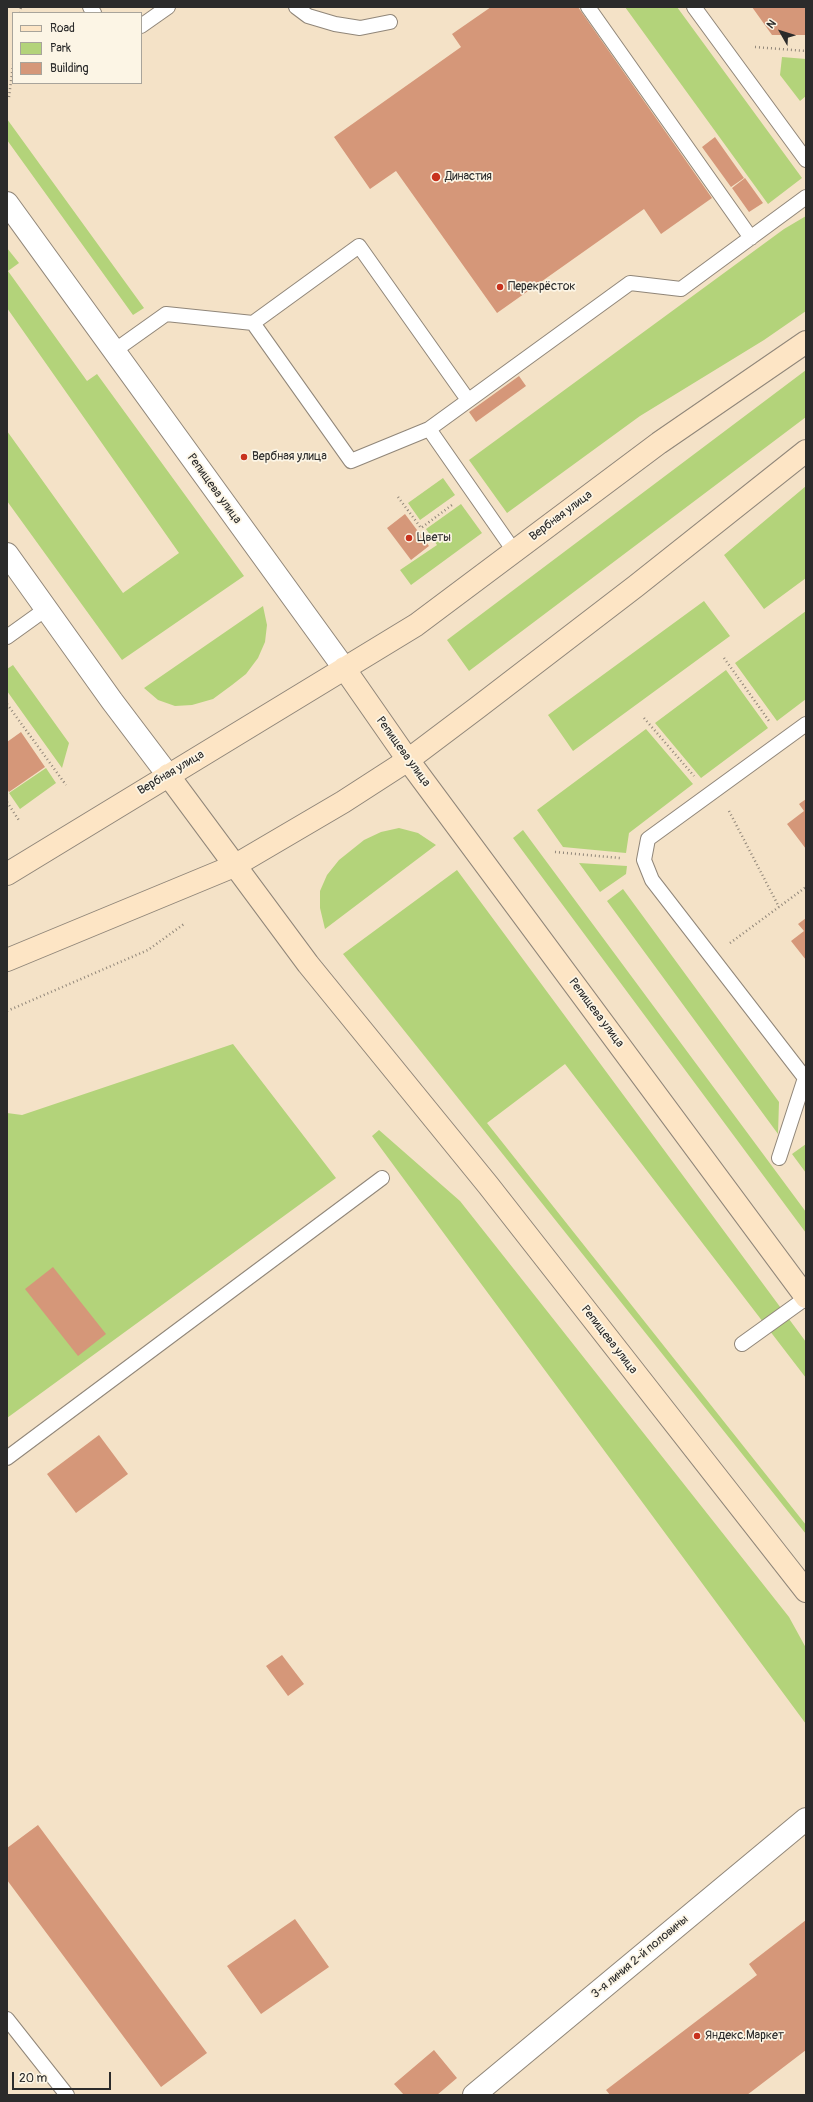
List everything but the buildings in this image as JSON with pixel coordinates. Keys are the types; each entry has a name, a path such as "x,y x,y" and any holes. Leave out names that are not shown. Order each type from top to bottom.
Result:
{"main road":[{"name":"Вербная улица","path":"7,874 416,625 659,443 806,342"},
{"path":"7,960 234,866 343,802 408,760 636,586 806,451"},
{"name":"Репищева улица","path":"344,668 408,760 806,1298"},
{"name":"Репищева улица","path":"168,775 308,964 488,1185 806,1590"}],"street":[{"name":"Репищева улица","path":"7,203 344,668"},
{"name":"Репищева улица","path":"7,554 112,701 168,775"},
{"name":"3-я линия 2-й половины","path":"474,2095 806,1818"}],"lane":[{"path":"142,25 168,7"},
{"path":"296,7 308,16 335,24 360,28 390,22"},
{"path":"588,7 751,238"},
{"path":"694,7 806,160"},
{"path":"253,323 351,461 429,429 630,283 681,289 806,198"},
{"path":"114,351 166,314 253,323 359,246 468,400"},
{"path":"429,429 514,551"},
{"path":"7,637 46,609"},
{"path":"779,1158 805,1078 652,880 644,860 648,839 806,724"},
{"path":"7,1458 382,1178"},
{"path":"742,1344 806,1298"},
{"path":"7,2019 67,2095"}],"path":[{"path":"721,45 806,51"},
{"path":"8,97 12,71"},
{"path":"398,497 421,528 472,491"},
{"path":"724,658 784,740"},
{"path":"7,704 66,785"},
{"path":"644,718 709,794 724,802 779,907"},
{"path":"7,802 20,822"},
{"path":"554,852 644,860"},
{"path":"740,935 806,887"},
{"path":"7,1011 148,950 184,924"}],"green space":[{"path":"625,7 677,7 802,178 768,204"},
{"path":"782,57 806,59 806,96 800,101 780,75"},
{"path":"7,119 144,308 133,315 7,140"},
{"path":"806,216 806,311 764,340 640,416 507,513 469,460 784,229"},
{"path":"7,248 19,263 8,271 87,381 97,374 244,576 122,660 7,501 7,431 123,593 179,553 7,308"},
{"path":"806,370 806,417 469,671 447,640"},
{"path":"443,478 455,495 420,520 408,503"},
{"path":"806,486 806,578 764,609 724,555"},
{"path":"461,504 482,533 411,585 400,570 437,545 426,529"},
{"path":"704,601 730,636 573,751 548,715"},
{"path":"263,606 267,625 265,642 258,658 246,674 213,699 192,705 175,706 158,700 144,688"},
{"path":"806,611 806,699 777,721 735,663"},
{"path":"13,665 69,743 62,768 7,691 7,669"},
{"path":"726,670 768,728 701,778 655,723"},
{"path":"646,729 693,784 629,833 626,853 563,847 537,810"},
{"path":"46,768 56,783 20,809 9,793"},
{"path":"399,828 418,833 436,845 325,929 320,908 320,891 327,875 339,860 364,840 381,832"},
{"path":"523,830 806,1212 806,1233 513,838"},
{"path":"579,863 627,866 626,874 600,892"},
{"path":"457,870 806,1342 806,1378 565,1064 487,1123 806,1525 806,1534 343,954"},
{"path":"623,889 779,1102 778,1134 607,901"},
{"path":"233,1044 336,1178 7,1418 7,1113 22,1115"},
{"path":"379,1130 460,1201 789,1617 806,1648 806,1724 372,1136"},
{"path":"806,1144 806,1173 792,1154"}],"place":[{"name":"Династия","path":"436,177"},
{"name":"Перекрёсток","path":"500,287"},
{"name":"Вербная улица","path":"244,457"},
{"name":"Цветы","path":"409,538"},
{"name":"Яндекс.Маркет","path":"697,2036"}]}
